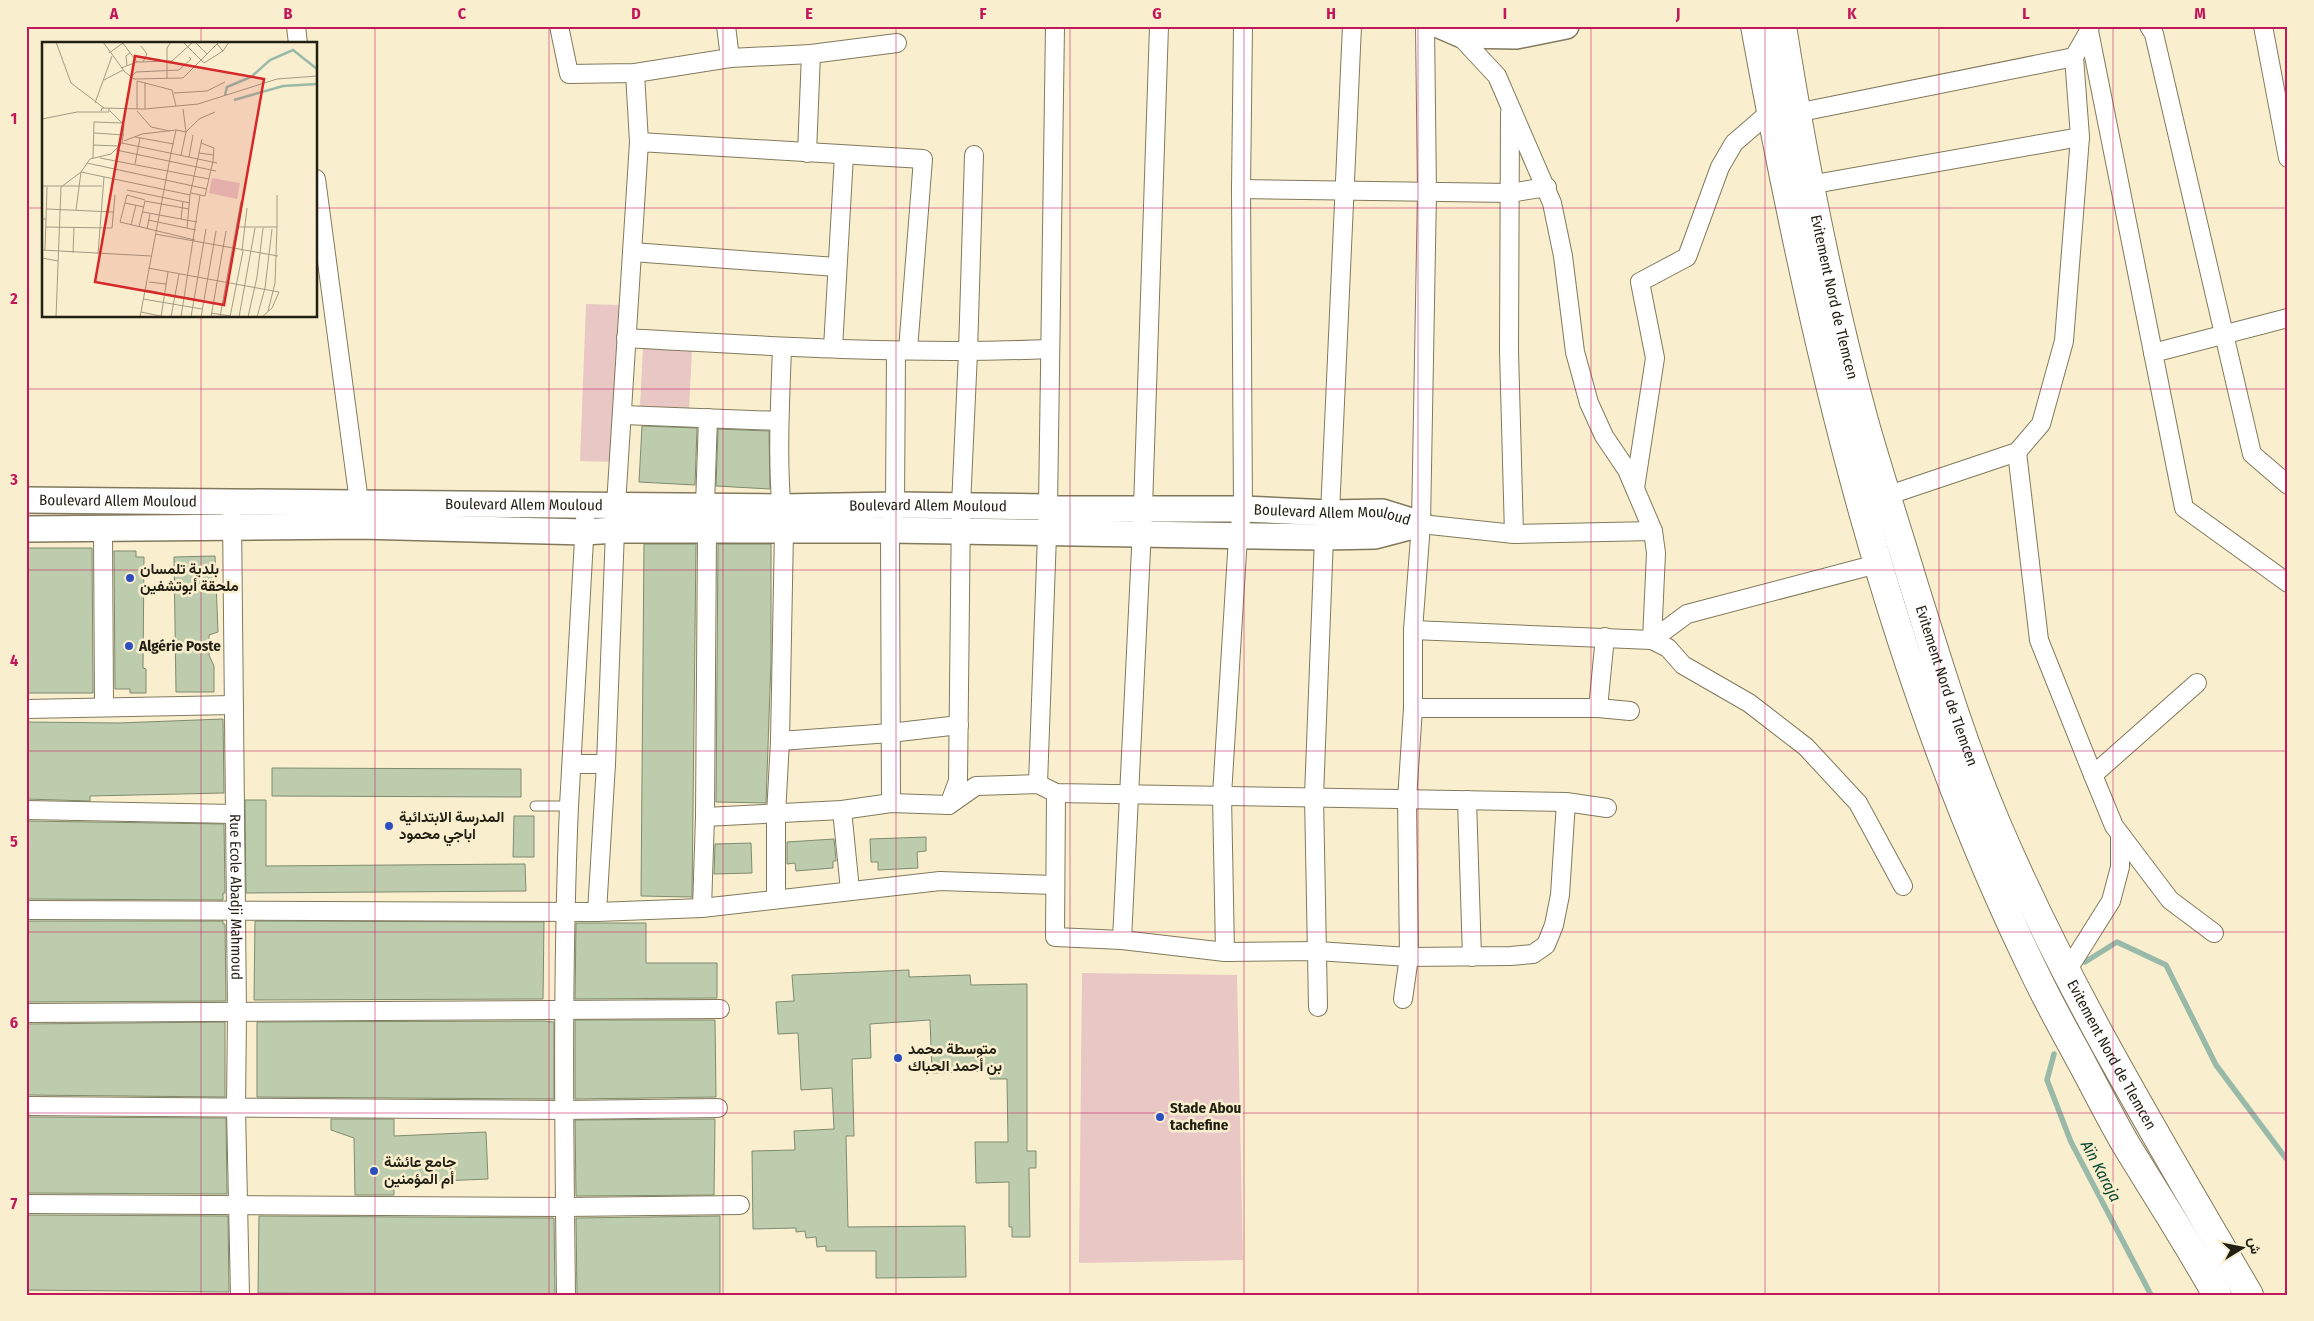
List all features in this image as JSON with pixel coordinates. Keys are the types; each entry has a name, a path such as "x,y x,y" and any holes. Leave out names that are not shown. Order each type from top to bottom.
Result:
{"highway":[{"name":"Evitement Nord de Tlemcen","path":"1755,26 1808,185 1847,354 1886,496 1951,706 1973,764 1995,819 2067,971 2249,1295"},
{"name":"Evitement Nord de Tlemcen","path":"1782,26 1783,112 1836,416 1877,564 1921,704 1980,853 2038,981 2123,1139 2217,1295"}],"main road":[{"path":"1448,29 1462,35 1566,26"},
{"name":"Boulevard Allem Mouloud","path":"26,500 232,501 360,514 585,532 615,530 707,531 782,519 895,505 1048,507 1049,509 1143,508 1243,509 1330,513 1382,512 1421,524"},
{"name":"Boulevard Allem Mouloud","path":"26,529 233,527 360,514 586,504 705,506 782,519 890,530 961,533 1324,537 1375,536 1421,524"}],"street":[{"path":"296,26 298,42"},
{"path":"559,26 569,74 634,73 730,58 811,54 898,43"},
{"path":"726,26 730,58"},
{"path":"1038,784 1048,507 1055,26"},
{"path":"1122,940 1143,508 1159,26"},
{"path":"1225,952 1222,795 1238,537 1243,509 1241,189 1243,26"},
{"path":"1318,1007 1314,796 1324,537 1330,513 1352,26"},
{"path":"1403,999 1409,957 1407,800 1413,708 1413,630 1421,524 1427,192 1425,26"},
{"path":"2149,26 2154,34 2252,454 2288,485"},
{"path":"2263,26 2281,91 2288,158"},
{"path":"1886,496 2017,452 2041,424 2064,342 2080,136 2074,57 2089,28"},
{"path":"2089,28 2184,508 2288,583"},
{"path":"1448,29 1497,76 1547,187 1563,256 1575,352 1586,395 1604,436 1627,470 1653,531 1656,552 1652,640"},
{"path":"807,153 811,54"},
{"path":"1635,489 1654,358 1640,282 1688,258 1720,168 1734,143 1783,112 2074,57"},
{"path":"597,912 606,764 616,505 639,142 634,73"},
{"path":"1510,107 1510,351 1514,534"},
{"path":"1808,185 2080,136"},
{"path":"639,142 922,159 902,350 895,505 890,530 891,803"},
{"path":"833,348 836,267 844,155"},
{"path":"949,804 958,781 961,506 974,155"},
{"path":"1241,189 1510,193 1547,187"},
{"path":"318,194 360,514"},
{"path":"632,252 836,267"},
{"path":"2153,353 2288,318"},
{"path":"626,338 782,347 968,352 1049,349"},
{"path":"776,899 776,815 780,741 782,519 779,422 782,347"},
{"path":"623,414 779,422"},
{"path":"702,908 705,817 707,531 705,506 708,418"},
{"path":"2017,452 2039,640 2093,775 2114,826 2170,900 2214,933"},
{"name":"Rue Ecole Abadji Mahmoud","path":"232,501 237,1013 236,1109 240,1295"},
{"path":"566,1295 564,1010 566,912 569,806 586,504"},
{"path":"1421,524 1514,534 1653,531"},
{"path":"103,529 104,707"},
{"path":"1652,640 1687,614 1877,564"},
{"path":"1413,630 1652,640 1668,648 1682,665 1749,704 1806,747 1858,803 1903,886"},
{"path":"1598,708 1605,637"},
{"path":"2093,775 2197,683"},
{"path":"26,709 234,705"},
{"path":"1413,708 1598,708 1630,711"},
{"path":"780,741 890,733 959,725"},
{"path":"572,764 606,764"},
{"path":"705,817 776,815 842,810 891,803 949,804 976,786 1038,784 1056,793 1314,796 1407,800 1566,802 1607,808"},
{"path":"1056,793 1055,938 1122,940 1225,952 1317,951 1409,957 1533,954 1546,945 1554,925 1560,896 1566,802"},
{"path":"1467,800 1472,956"},
{"path":"26,810 235,814"},
{"path":"842,810 850,890"},
{"path":"2067,971 2110,901 2120,867 2120,834"},
{"path":"26,910 235,909 597,912 702,908 940,881 1055,885"},
{"path":"26,1013 720,1009"},
{"path":"26,1106 564,1110 718,1108"},
{"path":"26,1204 565,1207 740,1205"}],"lane":[{"path":"535,806 569,806"}],"shaded area":[{"path":"586,304 620,305 614,462 580,461"},
{"path":"643,347 692,350 689,410 640,407"},
{"name":"Stade Abou tachefine","path":"1082,973 1237,975 1243,1260 1079,1263"}],"building":[{"path":"642,426 697,428 695,485 639,482"},
{"path":"718,429 769,431 770,489 716,486"},
{"path":"644,544 696,544 692,897 641,896"},
{"path":"718,544 771,544 771,661 766,803 716,802"},
{"path":"26,548 92,548 93,693 26,693"},
{"path":"114,551 136,551 136,557 144,557 143,668 146,669 146,693 130,693 130,689 115,689"},
{"path":"215,556 218,632 209,635 209,655 214,666 214,692 176,692 174,557"},
{"path":"223,719 224,793 90,796 90,801 26,799 26,722 119,723"},
{"path":"272,768 521,769 521,797 272,796"},
{"path":"245,800 266,800 266,866 525,864 526,891 246,893"},
{"path":"514,816 534,816 534,857 513,857"},
{"path":"26,821 224,824 225,893 223,893 223,900 26,899"},
{"path":"926,837 926,851 917,852 918,868 878,870 878,862 871,862 870,839"},
{"path":"834,839 836,861 833,861 833,868 796,871 795,863 787,864 787,842"},
{"path":"751,843 752,873 714,874 715,844"},
{"path":"26,921 223,921 223,924 225,924 226,1001 26,1002"},
{"path":"255,921 544,922 543,999 254,1000"},
{"path":"576,923 646,923 646,963 717,963 717,998 575,999"},
{"path":"909,970 909,977 970,975 971,985 1027,984 1027,1151 1036,1151 1036,1168 1029,1168 1030,1237 1012,1237 1012,1227 1009,1227 1009,1182 976,1183 975,1142 1008,1142 1007,1079 990,1079 990,1071 932,1073 930,1020 870,1024 871,1058 852,1059 854,1136 846,1136 848,1227 965,1226 966,1277 876,1278 876,1251 826,1251 826,1246 817,1247 816,1237 806,1238 805,1231 796,1232 796,1228 753,1229 752,1151 795,1150 794,1131 834,1129 832,1088 801,1090 798,1033 778,1034 776,1002 794,1001 792,975"},
{"path":"575,1020 715,1020 716,1097 575,1099"},
{"path":"225,1022 225,1097 26,1095 26,1024"},
{"path":"257,1022 554,1022 554,1099 257,1097"},
{"path":"26,1117 226,1118 227,1194 26,1193"},
{"path":"331,1119 394,1119 394,1136 486,1132 488,1179 394,1183 394,1195 355,1195 354,1138 331,1130"},
{"path":"715,1119 714,1195 576,1196 575,1120"},
{"path":"26,1215 228,1216 229,1292 26,1290"},
{"path":"259,1216 554,1218 555,1294 258,1293"},
{"path":"720,1216 720,1295 577,1294 576,1218"}],"waterway":[{"path":"2085,962 2117,942 2166,965 2216,1065 2288,1161"},
{"name":"Aïn Karaja","path":"2054,1054 2047,1080 2071,1142 2151,1295"}],"place":[{"name":"بلدية تلمسان ملحقة أبوتشفين","path":"130,578"},
{"name":"Algérie Poste","path":"129,646"},
{"name":"المدرسة الابتدائية اباجي محمود","path":"389,826"},
{"name":"متوسطة محمد بن أحمد الحباك","path":"898,1058"},
{"name":"Stade Abou tachefine","path":"1160,1117"},
{"name":"جامع عائشة أم المؤمنين","path":"374,1171"}]}
